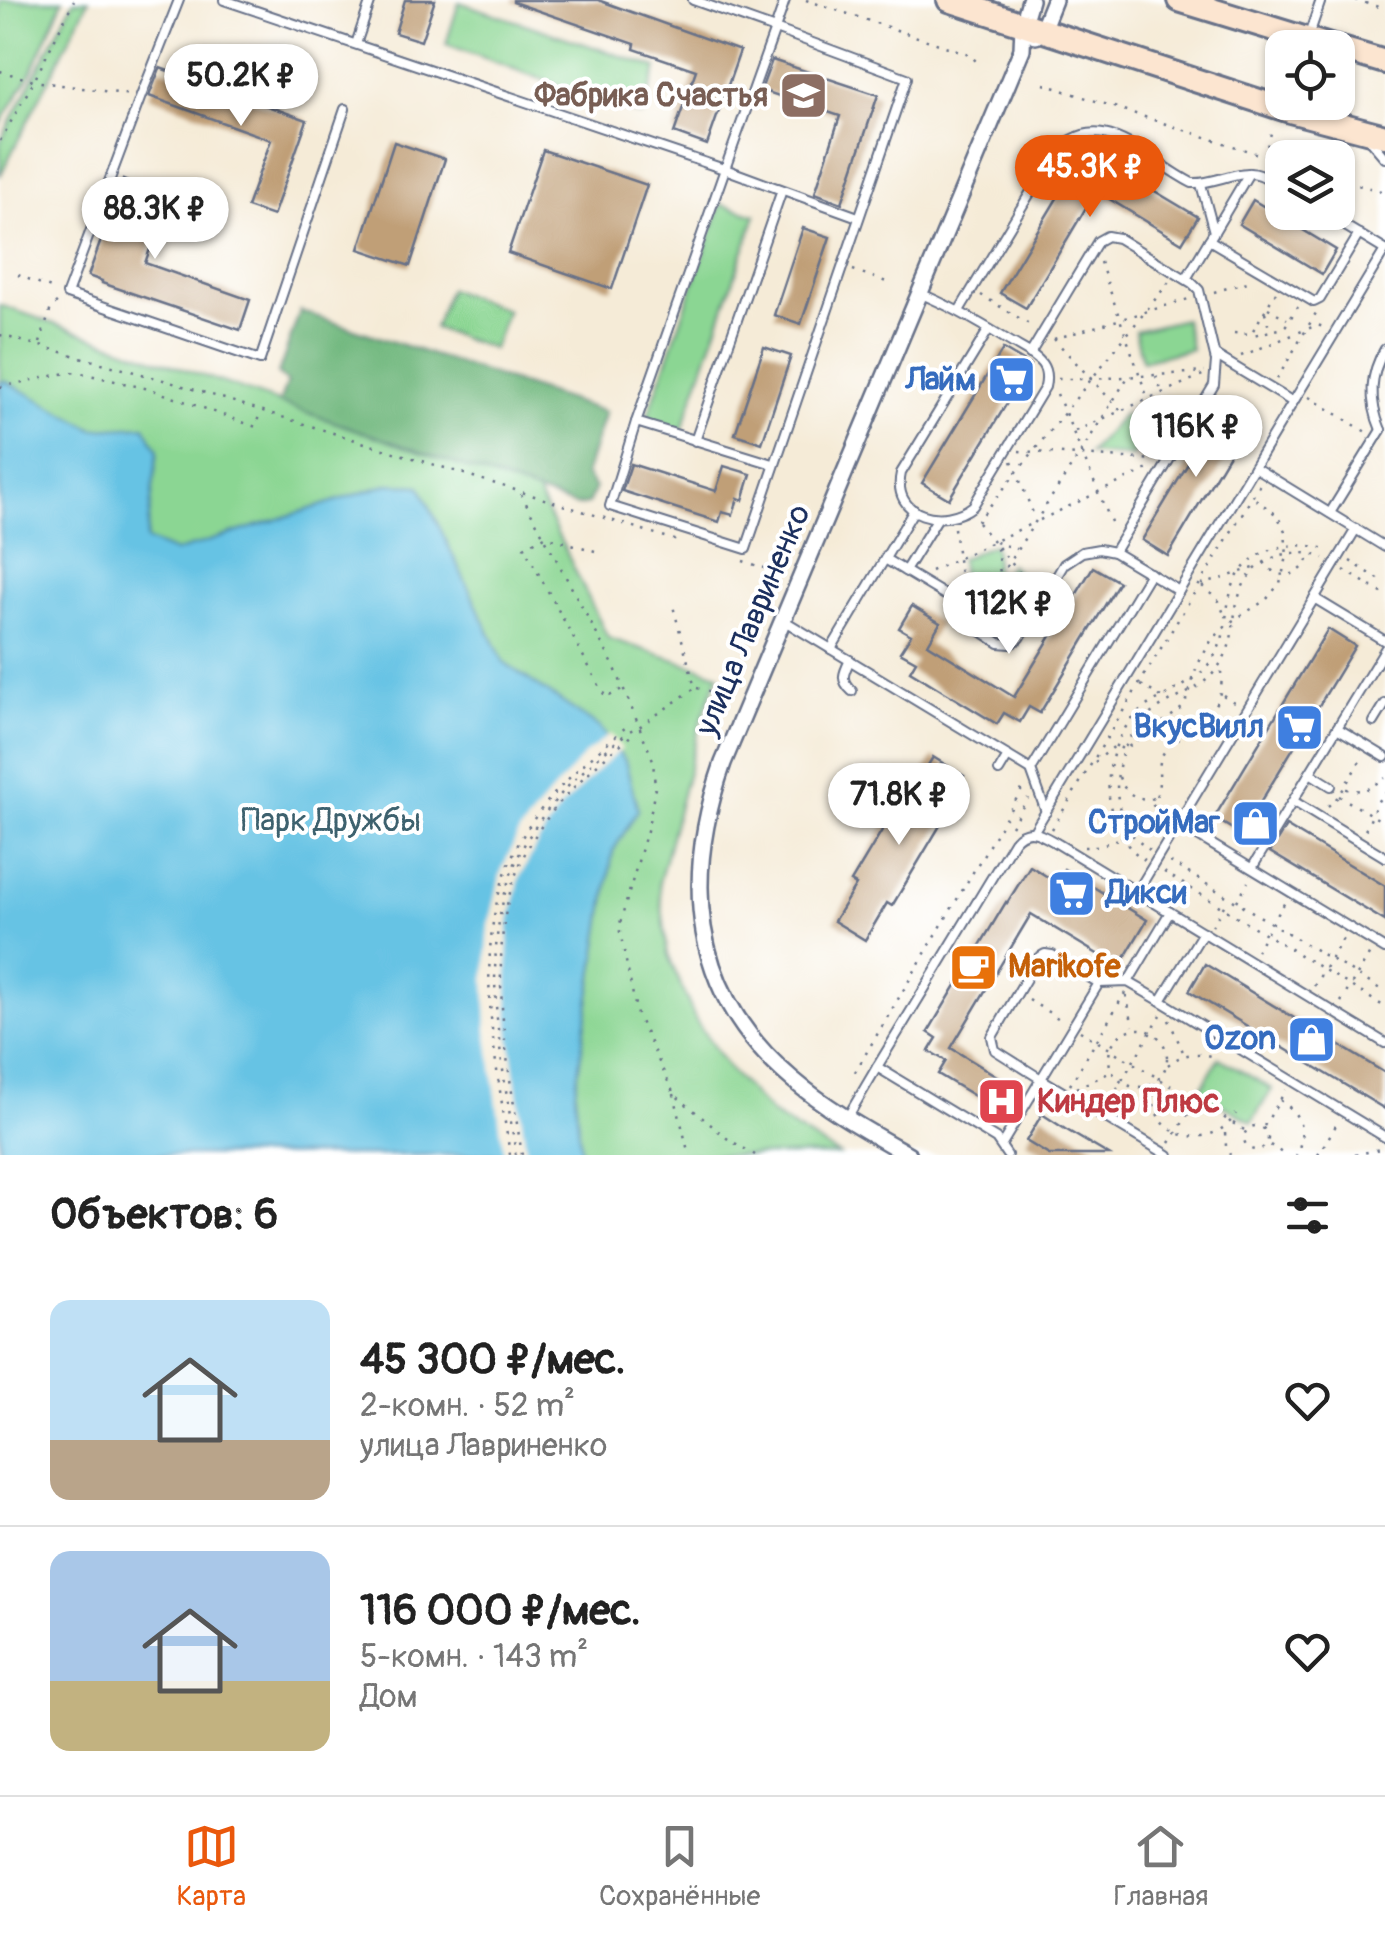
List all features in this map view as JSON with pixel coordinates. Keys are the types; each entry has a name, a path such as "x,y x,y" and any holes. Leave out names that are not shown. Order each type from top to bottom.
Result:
{"main road":[{"path":"948,0 1290,111 1373,134"},
{"path":"1180,0 1278,30"},
{"path":"1355,53 1385,62"}],"street":[{"path":"1030,0 1033,27"},
{"path":"1033,27 1054,0"},
{"name":"улица Лавриненко","path":"908,1155 792,1080 758,1046 735,1014 707,948 699,895 700,855 710,802 723,763 1033,27"}],"lane":[{"path":"180,0 67,294 260,360 345,109"},
{"path":"224,0 858,217"},
{"path":"356,44 371,0"},
{"path":"693,0 775,29 907,78 746,549 610,506 636,422 724,169 775,29 785,0"},
{"path":"1311,30 1321,0"},
{"path":"959,311 1050,160 1060,147 1078,136 1091,132 1110,134 1187,180 1201,184 1249,173 1265,178"},
{"path":"1373,134 1385,158"},
{"path":"1186,279 1249,173"},
{"path":"1201,184 1211,236 1268,276 1316,302 1359,234"},
{"path":"696,441 782,190"},
{"path":"1034,831 1385,250 1352,230"},
{"path":"1030,354 1103,238 1114,236 1186,279 1201,296 1215,355 1214,385 1114,552"},
{"path":"919,293 959,311 988,328 1030,354 1042,365 1048,379 973,506 953,517 927,517 907,505 900,493 901,473 988,328"},
{"path":"1330,513 1381,434 1372,388 1375,366 1385,349"},
{"path":"1215,355 1293,402"},
{"path":"636,422 774,464"},
{"path":"1254,467 1385,547"},
{"path":"831,648 914,510"},
{"path":"905,571 937,518"},
{"path":"1137,892 1356,529"},
{"path":"885,559 964,609 978,630 999,643 1011,644 1020,638 1064,564 1091,549 1114,552 1179,591"},
{"path":"1032,772 1150,574"},
{"path":"1254,869 1385,645 1314,598"},
{"path":"783,620 1032,772 1044,816"},
{"path":"850,660 842,674 844,684 852,691"},
{"path":"1374,722 1385,704"},
{"path":"1337,728 1385,757"},
{"path":"998,771 1008,756"},
{"path":"1310,773 1331,786"},
{"path":"1293,801 1385,856"},
{"path":"1178,824 1381,946"},
{"path":"847,1118 1023,832 1034,831 1058,844 1385,1043"},
{"path":"1130,983 1170,912"},
{"path":"1161,1002 1205,933"},
{"path":"1166,1154 994,1050 993,1033 1038,958 1052,955 1099,983 1130,983 1385,1137"},
{"path":"1002,1144 1099,983"},
{"path":"877,1067 1002,1144 1008,1155"}],"path":[{"path":"0,140 74,0"},
{"path":"806,0 969,54 978,63"},
{"path":"1355,0 1385,9"},
{"path":"0,71 34,81 141,96"},
{"path":"1044,84 1264,156 1272,130"},
{"path":"1355,184 1385,192"},
{"path":"1095,246 1171,455"},
{"path":"841,266 889,283"},
{"path":"1042,600 977,522 1176,273"},
{"path":"18,274 67,294 52,308 39,344"},
{"path":"1121,411 1054,339 1268,276"},
{"path":"1252,334 1281,284"},
{"path":"972,290 1043,332"},
{"path":"1234,333 1256,336 1282,329 1304,298"},
{"path":"1271,389 1316,314 1316,302"},
{"path":"1266,309 1290,321"},
{"path":"1266,309 1270,332"},
{"path":"1226,362 1320,325 1335,333"},
{"path":"0,336 261,409 690,544"},
{"path":"1073,432 1211,371 1048,379 1119,542"},
{"path":"0,387 77,372 152,390 256,427 261,409"},
{"path":"1171,374 1184,383"},
{"path":"1156,375 1162,393"},
{"path":"970,622 1128,377"},
{"path":"1300,392 1381,434"},
{"path":"916,578 995,544 1165,461 1008,450 1036,522"},
{"path":"1047,838 1266,474"},
{"path":"520,491 623,688 654,760 648,827 619,927 637,1014 674,1094 689,1155"},
{"path":"1124,750 1176,714 1214,638 1236,618 1266,600 1283,576 1287,553 1282,523 1252,497"},
{"path":"953,517 964,609"},
{"path":"596,550 545,536 524,547 606,698 623,688"},
{"path":"995,544 1017,550"},
{"path":"995,544 1000,576"},
{"path":"1385,595 1310,553 1287,553 1264,562 1242,588 1232,641 1220,664 1203,684 1145,718 1124,750 1118,773 1120,810 1130,832 1141,844 1385,992"},
{"path":"1264,562 1272,572 1292,575 1303,569 1310,553"},
{"path":"741,560 771,570"},
{"path":"1200,584 1256,568"},
{"path":"1200,584 1219,601 1226,626"},
{"path":"673,606 695,688"},
{"path":"1058,844 1108,844 1130,832 1146,816 1156,798 1162,755 1214,710 1220,694 1220,664"},
{"path":"1140,684 1170,702"},
{"path":"519,1155 498,1030 496,977 498,926 511,873 528,838 592,761 629,731 695,688 720,694"},
{"path":"1220,694 1247,710"},
{"path":"510,1155 492,1030 490,977 493,926 506,872 522,836 550,801 589,758 626,727 629,731"},
{"path":"1074,766 1092,763 1116,745 1124,750"},
{"path":"1314,813 1339,796 1368,747"},
{"path":"854,1072 1032,772"},
{"path":"1118,773 1130,794 1156,798"},
{"path":"1343,788 1364,790 1385,778"},
{"path":"1359,841 1374,816 1375,804 1385,793"},
{"path":"1339,796 1385,824"},
{"path":"1015,802 1044,816"},
{"path":"1236,902 1254,869"},
{"path":"1250,961 1291,892"},
{"path":"1205,933 1229,898"},
{"path":"1308,996 1350,928"},
{"path":"1335,1012 1381,946"},
{"path":"1066,1093 1130,983"},
{"path":"1016,993 1246,1132"},
{"path":"1125,994 1133,1029"},
{"path":"1101,1115 1164,1010 1184,1055"},
{"path":"1158,1080 1150,1086 1134,1088 1120,1082 1112,1072 1110,1049 1118,1036 1133,1029 1151,1032 1165,1046 1166,1066"},
{"path":"1216,1058 1184,1055 1166,1066 1153,1095 1157,1115 1175,1135 1202,1140 1225,1130 1236,1114"},
{"path":"1066,1093 1112,1072"},
{"path":"1263,1128 1292,1080"},
{"path":"674,1094 728,1139 755,1155"},
{"path":"1280,1100 1292,1108 1300,1122 1302,1138 1296,1155"},
{"path":"1166,1154 1196,1101"},
{"path":"1318,1155 1344,1112"},
{"path":"1252,1126 1263,1128 1268,1135 1267,1144 1260,1150 1250,1149 1244,1139 1246,1132 1252,1126"},
{"path":"1225,1130 1230,1155"},
{"path":"1267,1144 1285,1155"},
{"path":"1355,1155 1385,1148"},
{"path":"1247,1155 1250,1149"}],"green space":[{"path":"0,0 63,0 32,71 0,125"},
{"path":"74,0 89,0 0,176 0,142"},
{"path":"459,2 657,68 642,116 446,44"},
{"path":"721,204 756,215 681,433 646,421"},
{"path":"449,289 507,310 493,349 434,328"},
{"name":"Парк Дружбы","path":"0,305 537,492 608,638 719,674 701,721 659,883 668,955 696,1021 729,1069 773,1115 839,1155 0,1155"},
{"path":"300,311 605,412 585,475 595,488 588,504 576,506 279,403 287,382 278,374"},
{"path":"1184,319 1191,349 1142,361 1135,331"},
{"path":"1147,401 1162,439 1134,452 1133,457 1089,453 1123,415 1133,416 1137,406"},
{"path":"993,544 994,571 984,597 963,585 960,559"},
{"path":"1010,564 1028,585 1003,626 979,612"},
{"path":"1219,1058 1272,1089 1252,1122 1199,1091"}],"water":[{"name":"Парк Дружбы","path":"5,381 94,429 145,426 158,450 146,540 175,552 389,484 420,486 504,663 599,727 625,761 638,810 613,851 575,1092 581,1155 0,1155 0,383"}],"pier":[{"path":"610,734 622,749 560,809 520,877 509,926 509,1029 527,1155 504,1155 487,1031 485,977 489,925 501,871 518,834 545,799 585,754"}],"building":[{"path":"405,0 435,0 421,41 395,33"},
{"path":"513,0 598,0 740,51 707,145 674,133 696,70"},
{"path":"772,60 878,95 842,203 815,193 840,116 761,90"},
{"path":"160,68 307,120 273,216 247,207 271,140 149,96"},
{"path":"394,142 445,159 410,266 359,249"},
{"path":"543,150 647,185 612,289 508,253"},
{"path":"1086,150 1198,217 1182,243 1096,191 1026,308 1000,293"},
{"path":"123,180 168,199 145,263 250,300 240,330 88,276"},
{"path":"1253,200 1265,207 1265,230 1303,230 1336,250 1322,274 1239,224"},
{"path":"803,228 830,237 801,324 774,315"},
{"path":"764,347 791,356 762,443 735,434"},
{"path":"1003,349 1030,365 949,499 922,483"},
{"path":"1224,404 1250,419 1168,556 1142,540"},
{"path":"631,464 716,491 724,466 751,474 743,500 738,498 733,515 722,512 719,522 622,491"},
{"path":"1093,567 1119,582 1040,713 1029,707 1020,722 1004,713 997,724 910,671 916,661 900,652 911,635 899,628 912,606 940,623 928,644 1014,697"},
{"path":"1328,629 1355,646 1257,808 1273,818 1258,844 1214,818"},
{"path":"933,757 964,776 942,811 947,814 892,906 887,903 865,940 834,921 856,885 851,882 906,790 911,793"},
{"path":"1286,826 1385,886 1385,921 1270,852"},
{"path":"1030,866 1056,882 1064,869 1147,920 1119,967 1031,914 951,1048 1018,1089 1003,1113 938,1074 946,1061 929,1051 937,1038 928,1032"},
{"path":"1205,964 1385,1073 1385,1109 1189,991"},
{"path":"1042,1114 1109,1155 1049,1155 1026,1141"}],"place":[{"name":"Фабрика Счастья","path":"803,96"},
{"name":"Лайм","path":"1011,380"},
{"name":"ВкусВилл","path":"1299,727"},
{"name":"СтройМаг","path":"1255,823"},
{"name":"Дикси","path":"1071,893"},
{"name":"Marikofe","path":"973,967"},
{"name":"Ozon","path":"1311,1039"},
{"name":"Киндер Плюс","path":"1002,1102"}]}
